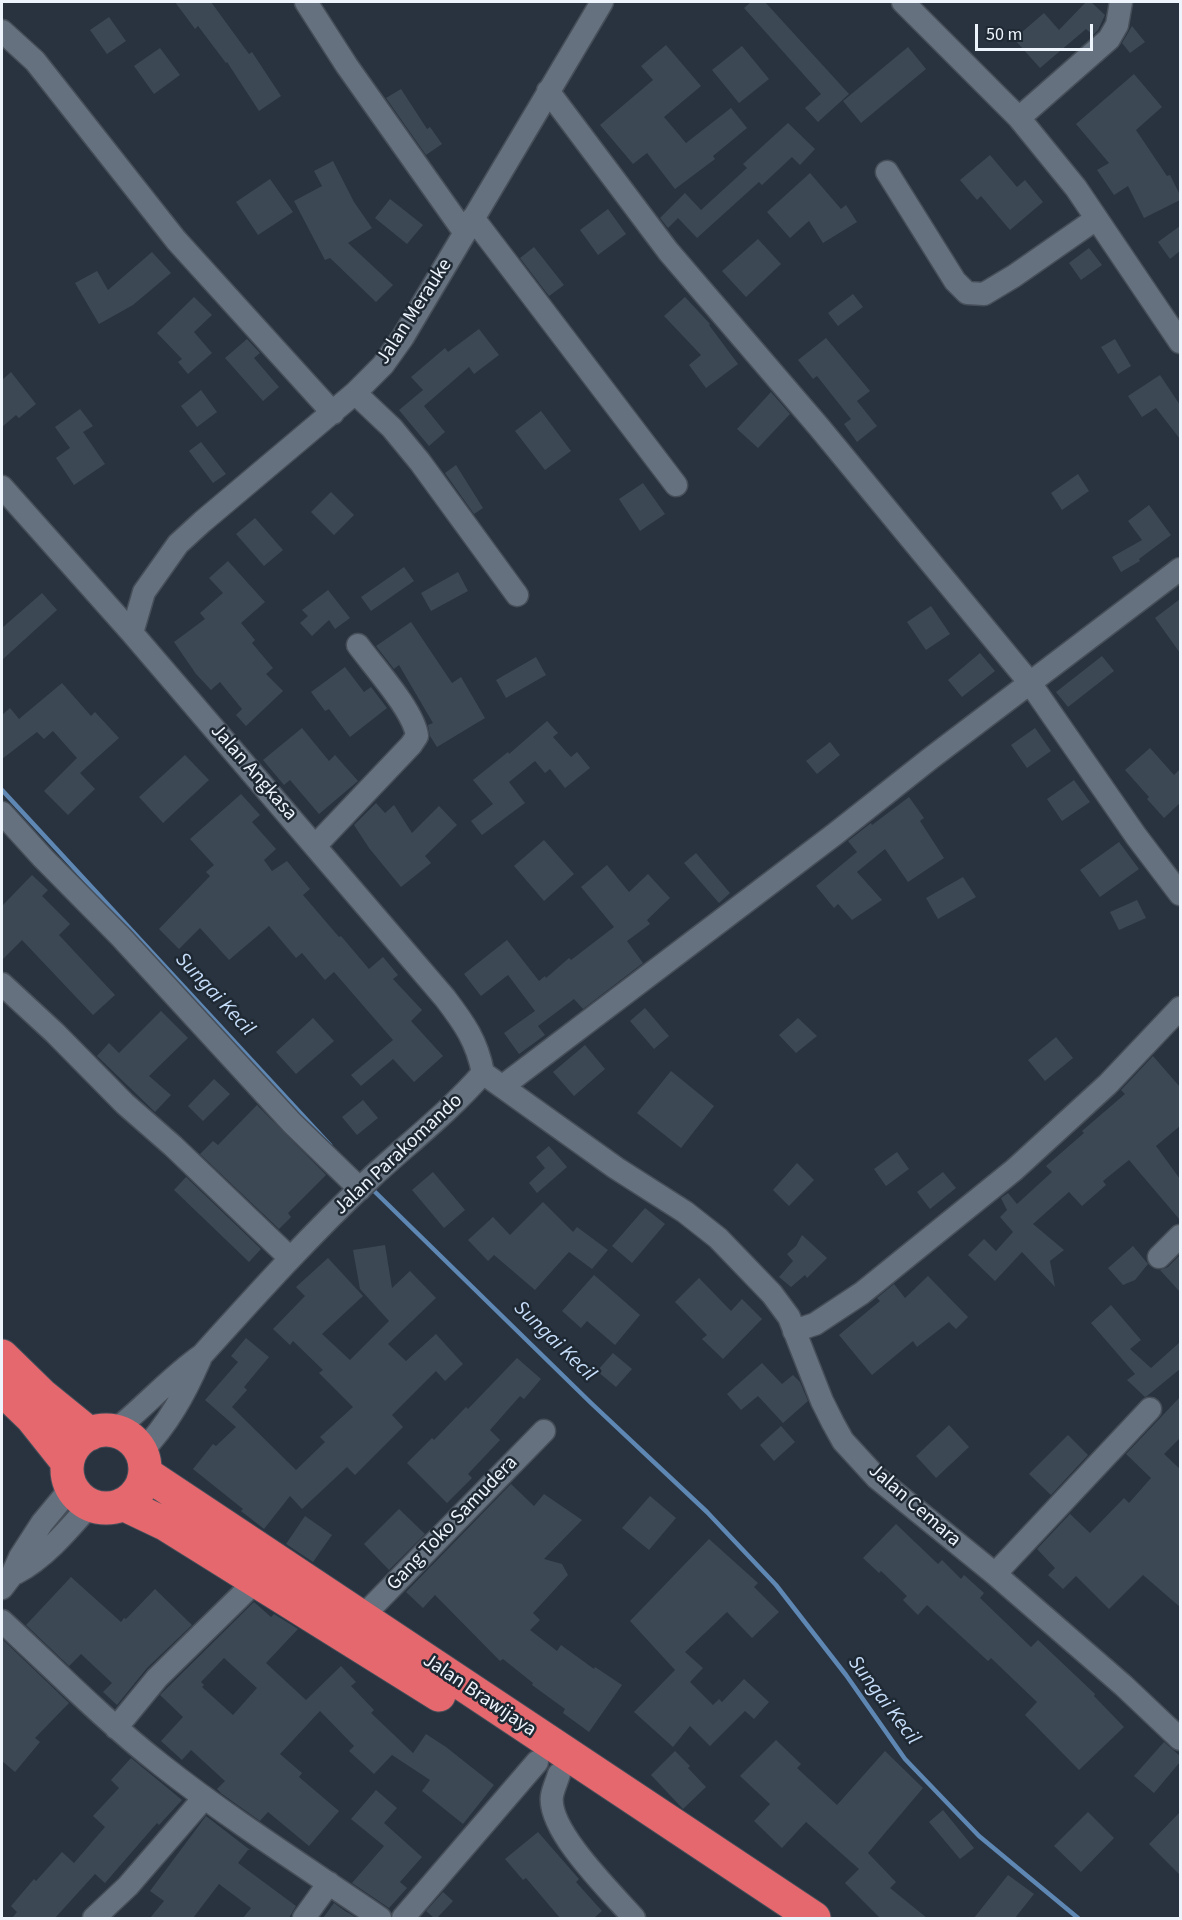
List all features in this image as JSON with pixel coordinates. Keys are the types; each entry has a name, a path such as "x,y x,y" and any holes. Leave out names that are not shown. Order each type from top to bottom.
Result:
{"highway":[{"path":"2,1356 42,1395 102,1432 125,1435 134,1442 143,1462 141,1486 134,1497 112,1508 100,1508 76,1485 32,1418 2,1389"},
{"path":"76,1485 72,1451 79,1441 102,1432"},
{"name":"Jalan Brawijaya","path":"143,1462 790,1915"},
{"name":"Jalan Brawijaya","path":"123,1504 165,1524 427,1688 548,1768 790,1915"}],"street":[{"path":"306,2 347,66 469,225 676,485"},
{"name":"Jalan Merauke","path":"132,633 144,592 178,544 356,393 383,365 403,337 602,2"},
{"path":"903,2 1019,118 1076,188 1180,342"},
{"path":"1019,118 1109,39 1117,25 1121,2"},
{"path":"2,31 35,62 176,240 333,413"},
{"path":"548,91 668,251 819,427 1030,683 1136,836 1180,894"},
{"path":"887,172 956,281 967,293 984,294 1096,219"},
{"path":"356,393 392,428 420,462 517,595"},
{"name":"Jalan Angkasa","path":"2,487 132,633 445,998 471,1034 479,1053 483,1073"},
{"path":"483,1073 503,1086 1180,570"},
{"path":"315,846 411,746 417,736 416,726 406,710 358,645"},
{"path":"2,813 121,937 292,1123 366,1183"},
{"path":"2,984 55,1033 125,1104 173,1146 290,1258"},
{"path":"794,1331 815,1324 862,1293 1014,1170 1108,1084 1180,1008"},
{"name":"Jalan Parakomando","path":"102,1432 131,1418 187,1365 202,1355 290,1258 366,1183 462,1097 483,1073"},
{"name":"Jalan Cemara","path":"503,1086 616,1168 685,1212 718,1238 772,1294 789,1317 822,1401 843,1441 877,1478 995,1574 1124,1686 1180,1739"},
{"path":"1159,1257 1180,1236"},
{"name":"Jalan Parakomando","path":"143,1462 151,1442 170,1417 202,1355"},
{"path":"995,1574 1150,1409"},
{"name":"Gang Toko Samudera","path":"362,1617 544,1431"},
{"path":"7,1582 30,1565 69,1528 76,1485"},
{"path":"116,1728 157,1678 256,1581"},
{"path":"2,1621 116,1728 204,1798 380,1918"},
{"path":"403,1918 548,1768"},
{"path":"548,1768 556,1821 584,1861 634,1918"},
{"path":"94,1918 128,1886 204,1798"},
{"path":"304,1918 329,1883"}],"building":[{"path":"175,2 211,2 249,54 252,52 281,96 259,111 227,62 198,26 195,29"},
{"path":"751,2 765,2 849,94 818,122 805,108 821,94 744,8"},
{"path":"1086,2 1091,2 1105,15 1098,30 1093,35 1086,29 1040,68 1014,39 1044,13 1059,30"},
{"path":"109,17 126,41 107,54 90,30"},
{"path":"1132,26 1145,42 1130,53 1122,43"},
{"path":"666,45 701,86 664,117 686,143 731,108 747,128 713,156 715,159 675,189 647,153 633,164 600,125 653,80 641,66"},
{"path":"742,46 769,79 739,103 712,70"},
{"path":"908,47 926,69 861,123 843,101"},
{"path":"160,48 180,75 154,94 134,66"},
{"path":"1134,74 1162,107 1136,130 1167,176 1170,175 1180,195 1180,200 1144,218 1128,186 1114,195 1097,170 1109,163 1076,124"},
{"path":"401,89 427,129 430,127 442,144 426,155 386,98"},
{"path":"788,123 815,149 800,165 792,157 762,185 759,182 697,238 678,218 668,228 660,218 685,193 701,210 747,168 743,164"},
{"path":"990,155 1017,187 1025,180 1043,202 1010,230 981,196 977,200 960,180"},
{"path":"333,161 354,202 372,228 348,243 393,285 376,302 330,258 325,260 294,201 322,186 314,171"},
{"path":"810,173 841,209 846,205 857,222 823,243 809,221 790,238 767,212"},
{"path":"270,179 293,212 258,235 236,202"},
{"path":"390,199 423,225 407,244 375,218"},
{"path":"608,209 626,234 598,255 580,230"},
{"path":"1180,226 1180,251 1170,259 1158,242"},
{"path":"758,239 781,264 746,297 722,271"},
{"path":"534,247 564,285 549,296 520,258"},
{"path":"1089,248 1102,265 1081,280 1069,263"},
{"path":"152,252 171,273 133,305 99,324 75,283 97,271 108,290"},
{"path":"853,294 863,307 838,326 828,313"},
{"path":"194,297 212,315 194,332 212,353 188,374 178,362 182,359 157,333"},
{"path":"685,297 710,324 738,364 706,388 689,365 701,355 664,316"},
{"path":"479,329 499,355 474,374 469,367 424,406 445,432 429,446 399,410 423,390 411,377 445,348 448,352"},
{"path":"826,338 870,391 857,401 877,426 857,442 844,424 851,419 817,376 813,379 798,360"},
{"path":"247,339 260,353 254,358 279,387 263,401 225,358"},
{"path":"1115,339 1131,366 1118,374 1101,347"},
{"path":"11,372 36,404 19,418 16,415 2,427 2,380"},
{"path":"1160,375 1180,405 1180,439 1156,408 1142,417 1128,396"},
{"path":"201,390 217,412 197,427 181,406"},
{"path":"771,392 790,414 758,448 737,429"},
{"path":"80,409 93,426 83,432 105,464 74,485 56,458 70,448 55,427"},
{"path":"541,411 571,451 545,470 515,431"},
{"path":"201,442 226,474 213,483 189,451"},
{"path":"456,465 483,508 474,514 445,473"},
{"path":"1078,474 1089,491 1062,510 1051,493"},
{"path":"643,483 665,514 640,531 619,499"},
{"path":"331,492 354,515 334,535 311,512"},
{"path":"1149,505 1171,535 1139,559 1140,561 1121,572 1112,557 1142,540 1128,521"},
{"path":"255,518 283,550 264,566 236,534"},
{"path":"228,561 265,602 241,623 255,640 252,643 273,668 266,674 283,691 246,726 236,715 242,709 220,682 211,690 196,674 174,642 205,619 200,613 223,593 209,578"},
{"path":"404,567 414,581 371,611 361,597"},
{"path":"458,572 468,591 431,611 421,593"},
{"path":"328,590 350,618 335,629 329,620 312,636 300,623 308,616 302,610"},
{"path":"42,593 57,610 2,660 2,628"},
{"path":"1180,599 1180,653 1155,618"},
{"path":"931,606 950,634 926,650 907,622"},
{"path":"411,622 452,683 461,677 485,718 437,747 430,736 428,725 433,723 399,665 394,669 376,646"},
{"path":"980,653 995,671 962,697 948,680"},
{"path":"1102,656 1114,671 1068,707 1056,692"},
{"path":"536,657 546,675 506,698 496,680"},
{"path":"345,667 364,692 371,687 387,708 350,737 329,709 325,711 311,692"},
{"path":"62,683 91,716 95,712 119,738 80,773 95,789 68,815 44,791 77,758 53,731 44,739 37,732 2,759 2,715 10,708 19,719"},
{"path":"547,721 558,733 553,737 571,757 577,752 590,768 565,788 550,769 545,773 535,761 509,782 525,803 482,835 471,821 493,804 473,780 508,752 509,754"},
{"path":"302,728 329,761 335,755 358,781 319,814 290,780 284,785 263,760"},
{"path":"1035,728 1051,751 1027,768 1011,745"},
{"path":"830,742 840,755 817,774 806,761"},
{"path":"1150,748 1174,775 1180,769 1180,803 1164,818 1125,770"},
{"path":"185,755 209,780 163,823 139,797"},
{"path":"1074,780 1090,802 1062,821 1047,799"},
{"path":"241,794 260,815 252,822 276,849 264,860 272,871 287,861 310,889 303,895 339,937 341,936 369,969 383,957 398,975 393,979 422,1010 411,1021 443,1056 414,1082 393,1059 361,1086 351,1075 393,1040 334,972 325,980 302,953 296,958 269,926 229,960 200,928 179,949 159,929 210,876 206,872 214,865 190,839"},
{"path":"909,797 924,818 920,821 944,858 908,882 885,849 857,872 882,900 852,920 838,904 834,908 816,886 857,852 848,841"},
{"path":"376,803 385,813 394,805 412,833 439,806 457,825 425,856 431,863 401,887 369,848 354,825"},
{"path":"544,840 574,874 544,901 514,866"},
{"path":"1119,842 1139,869 1100,897 1080,870"},
{"path":"696,853 730,893 719,903 684,863"},
{"path":"607,865 629,892 648,874 670,898 647,920 650,924 627,941 643,963 583,1009 574,999 538,1026 545,1035 519,1054 504,1033 535,1011 508,975 481,996 464,974 507,940 539,981 545,976 546,978 569,958 571,960 614,927 581,887"},
{"path":"32,875 48,890 42,896 70,924 59,935 115,995 93,1015 22,940 2,960 2,906"},
{"path":"963,877 976,897 938,919 926,898"},
{"path":"1137,900 1146,918 1119,930 1110,912"},
{"path":"645,1008 669,1036 654,1049 630,1021"},
{"path":"161,1011 188,1038 149,1076 171,1095 155,1112 97,1056 109,1043 119,1053"},
{"path":"313,1018 334,1041 296,1074 276,1052"},
{"path":"798,1018 817,1036 796,1053 779,1035"},
{"path":"1056,1037 1073,1058 1045,1081 1028,1060"},
{"path":"585,1045 605,1069 574,1096 553,1072"},
{"path":"1153,1056 1180,1087 1180,1126 1156,1146 1180,1179 1180,1220 1129,1160 1103,1181 1106,1185 1082,1206 1069,1192 1033,1224 1064,1250 1050,1261 1055,1287 1022,1252 995,1281 968,1255 984,1239 996,1251 1013,1232 1000,1217 1007,1210 1001,1198 1008,1193 1017,1204 1052,1172 1046,1166 1125,1094 1121,1090"},
{"path":"671,1071 714,1106 681,1148 637,1113"},
{"path":"214,1079 230,1094 203,1121 188,1106"},
{"path":"363,1100 378,1118 357,1135 342,1117"},
{"path":"257,1105 326,1175 288,1213 291,1217 279,1229 200,1154 213,1141 218,1145"},
{"path":"549,1146 567,1167 537,1193 529,1183 545,1168 536,1157"},
{"path":"897,1152 909,1169 886,1186 874,1169"},
{"path":"797,1163 814,1180 789,1206 773,1190"},
{"path":"433,1172 465,1210 444,1228 412,1190"},
{"path":"943,1172 956,1188 930,1209 917,1192"},
{"path":"186,1177 261,1249 249,1262 174,1190"},
{"path":"543,1202 573,1232 577,1227 608,1250 592,1269 569,1252 535,1290 494,1255 488,1261 468,1240 493,1217 510,1235"},
{"path":"645,1208 665,1224 632,1263 612,1246"},
{"path":"802,1235 827,1258 807,1278 805,1275 791,1287 779,1277 793,1261 787,1254 796,1246"},
{"path":"385,1245 392,1288 410,1271 436,1298 388,1344 406,1361 436,1334 463,1364 445,1381 436,1371 392,1415 403,1427 355,1475 347,1467 302,1509 290,1496 264,1529 193,1469 213,1444 216,1446 236,1427 205,1400 238,1362 231,1356 246,1338 269,1357 244,1387 247,1390 232,1407 296,1470 325,1442 320,1437 353,1407 319,1373 323,1370 293,1341 290,1345 273,1329 305,1296 296,1287 328,1258 363,1296 322,1334 350,1360 389,1321 360,1289 353,1250"},
{"path":"1133,1246 1148,1264 1135,1280 1123,1285 1108,1268"},
{"path":"1180,1255 1180,1292 1160,1270 1168,1267"},
{"path":"594,1275 640,1315 615,1345 587,1321 581,1328 562,1311"},
{"path":"928,1276 968,1317 956,1329 949,1322 917,1347 913,1341 872,1375 839,1335 880,1301 877,1298 894,1284 905,1298"},
{"path":"699,1278 731,1311 742,1299 762,1319 723,1359 702,1339 707,1335 675,1302"},
{"path":"1111,1305 1141,1340 1130,1349 1151,1368 1180,1342 1180,1369 1145,1397 1127,1380 1135,1374 1091,1323"},
{"path":"613,1353 632,1369 616,1387 597,1371"},
{"path":"517,1358 541,1379 524,1399 520,1396 490,1430 500,1440 468,1474 472,1478 447,1503 407,1463 432,1438 434,1440 466,1407 468,1409"},
{"path":"762,1363 782,1384 793,1375 800,1382 808,1401 783,1423 758,1396 741,1410 727,1394"},
{"path":"1180,1397 1180,1438 1164,1454 1180,1469 1180,1607 1143,1575 1109,1609 1076,1576 1063,1589 1048,1575 1055,1568 1037,1549 1070,1514 1090,1533 1124,1498 1129,1503 1151,1478 1126,1454"},
{"path":"949,1425 969,1447 936,1478 916,1456"},
{"path":"781,1426 795,1442 774,1461 760,1445"},
{"path":"1068,1435 1088,1455 1051,1495 1029,1474"},
{"path":"511,1484 534,1506 544,1494 582,1520 544,1559 562,1564 568,1575 533,1613 540,1620 530,1630 557,1651 561,1645 594,1669 595,1667 622,1685 589,1732 563,1713 565,1709 532,1685 533,1683 503,1659 500,1661 435,1595 423,1608 406,1592"},
{"path":"650,1496 676,1518 649,1550 622,1528"},
{"path":"399,1509 425,1534 389,1570 364,1544"},
{"path":"305,1516 332,1535 313,1562 286,1544"},
{"path":"896,1524 938,1564 942,1560 961,1579 964,1575 984,1593 980,1598 1031,1647 1038,1640 1095,1694 1094,1696 1124,1727 1079,1770 1025,1715 1037,1702 991,1658 988,1661 927,1605 918,1615 903,1600 907,1596 881,1571 879,1573 863,1558"},
{"path":"709,1539 758,1583 754,1587 779,1612 752,1638 727,1612 685,1652 703,1668 690,1682 713,1705 719,1699 722,1702 744,1679 769,1702 754,1719 745,1711 710,1746 690,1726 673,1747 634,1712 675,1670 630,1621"},
{"path":"71,1577 121,1622 155,1589 192,1625 147,1668 117,1705 103,1692 112,1683 81,1654 69,1666 26,1625"},
{"path":"254,1602 271,1617 274,1614 298,1629 266,1663 306,1700 341,1666 356,1682 351,1686 374,1710 371,1713 413,1753 426,1734 494,1785 463,1824 422,1791 430,1780 392,1755 374,1774 349,1751 354,1746 320,1711 280,1754 302,1773 299,1777 339,1811 309,1846 268,1812 260,1821 222,1794 217,1789 225,1781 191,1750 182,1760 161,1741 183,1717 160,1695","holes":["224,1658 257,1688 233,1715 202,1687 204,1685 201,1682"]},
{"path":"2,1639 69,1703 35,1738 40,1742 15,1772 2,1761"},
{"path":"776,1740 801,1764 797,1768 837,1805 885,1751 923,1788 868,1853 896,1882 890,1888 927,1918 880,1918 845,1883 859,1869 806,1822 782,1848 754,1821 770,1804 740,1776"},
{"path":"1164,1742 1180,1756 1180,1762 1154,1793 1134,1776"},
{"path":"675,1751 706,1787 683,1809 651,1775"},
{"path":"131,1758 182,1800 159,1825 157,1823 105,1883 95,1874 55,1918 12,1918 17,1912 11,1906 34,1879 36,1881 62,1852 74,1863 105,1827 93,1816 119,1788 111,1780"},
{"path":"376,1790 397,1808 384,1823 422,1857 400,1882 407,1888 389,1908 352,1883 384,1846 351,1819"},
{"path":"943,1810 974,1848 960,1859 929,1822"},
{"path":"1088,1812 1114,1838 1081,1872 1054,1846"},
{"path":"1180,1812 1180,1875 1149,1844"},
{"path":"206,1816 250,1850 238,1863 296,1906 289,1918 243,1918 251,1908 219,1884 193,1918 150,1918 164,1901 150,1891"},
{"path":"538,1832 579,1879 576,1882 602,1911 594,1918 560,1918 526,1878 523,1880 505,1859"},
{"path":"1008,1875 1034,1894 1015,1918 974,1918"},
{"path":"443,1892 453,1901 437,1918 434,1918 426,1911"},
{"path":"334,1903 345,1911 357,1918 323,1918"}],"waterway":[{"name":"Sungai Kecil","path":"2,790 330,1145"},
{"name":"Sungai Kecil","path":"371,1188 591,1403 707,1512 776,1585 846,1675 905,1759 979,1836 1078,1918"}]}
